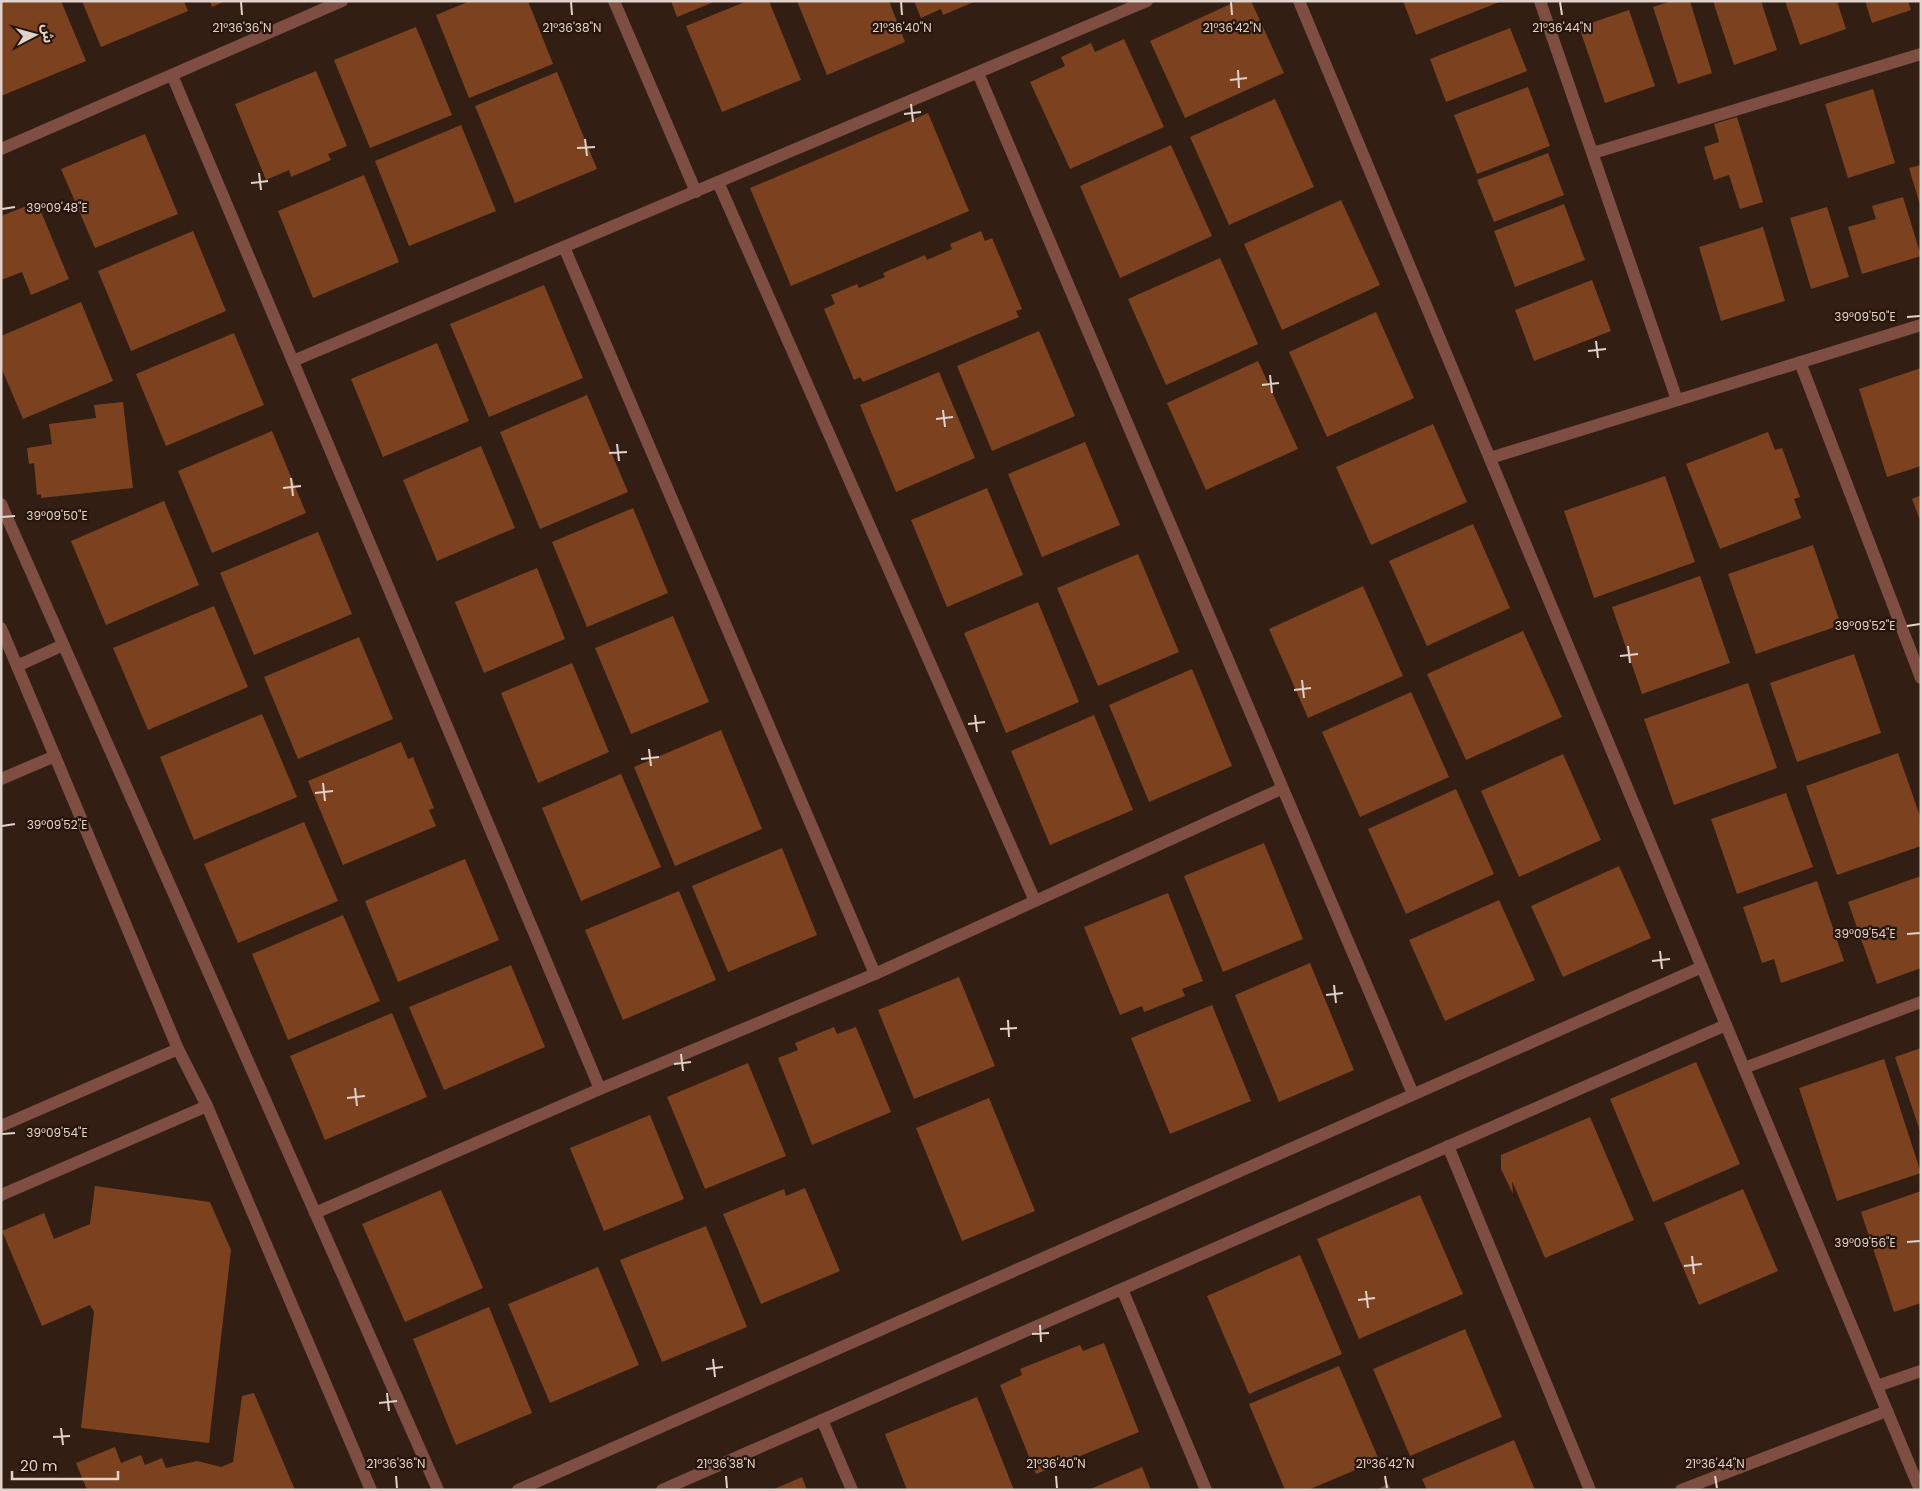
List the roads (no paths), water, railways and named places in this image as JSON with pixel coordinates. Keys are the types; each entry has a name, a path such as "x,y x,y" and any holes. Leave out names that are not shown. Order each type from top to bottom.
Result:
{"street":[{"path":"1,149 342,1"},
{"path":"614,1 696,192"},
{"path":"294,361 1147,1"},
{"path":"1299,1 1920,1490"},
{"path":"1540,1 1678,400"},
{"path":"1593,153 1921,54"},
{"path":"978,73 1281,789 1413,1094"},
{"path":"172,75 600,1089"},
{"path":"718,182 1035,901"},
{"path":"564,247 875,974"},
{"path":"1490,458 1921,325"},
{"path":"1800,362 1921,678"},
{"path":"1,504 438,1490"},
{"path":"1,628 178,1049 207,1106 370,1490"},
{"path":"17,666 63,645"},
{"path":"1,779 55,756"},
{"path":"315,1213 600,1089 875,974 1281,789"},
{"path":"518,1490 1702,967"},
{"path":"1744,1068 1921,1002"},
{"path":"662,1490 1726,1025"},
{"path":"1,1126 178,1049"},
{"path":"1,1195 207,1106"},
{"path":"1448,1146 1590,1490"},
{"path":"1122,1289 1206,1490"},
{"path":"1877,1386 1921,1371"},
{"path":"1681,1490 1887,1411"},
{"path":"822,1420 852,1490"}]}
